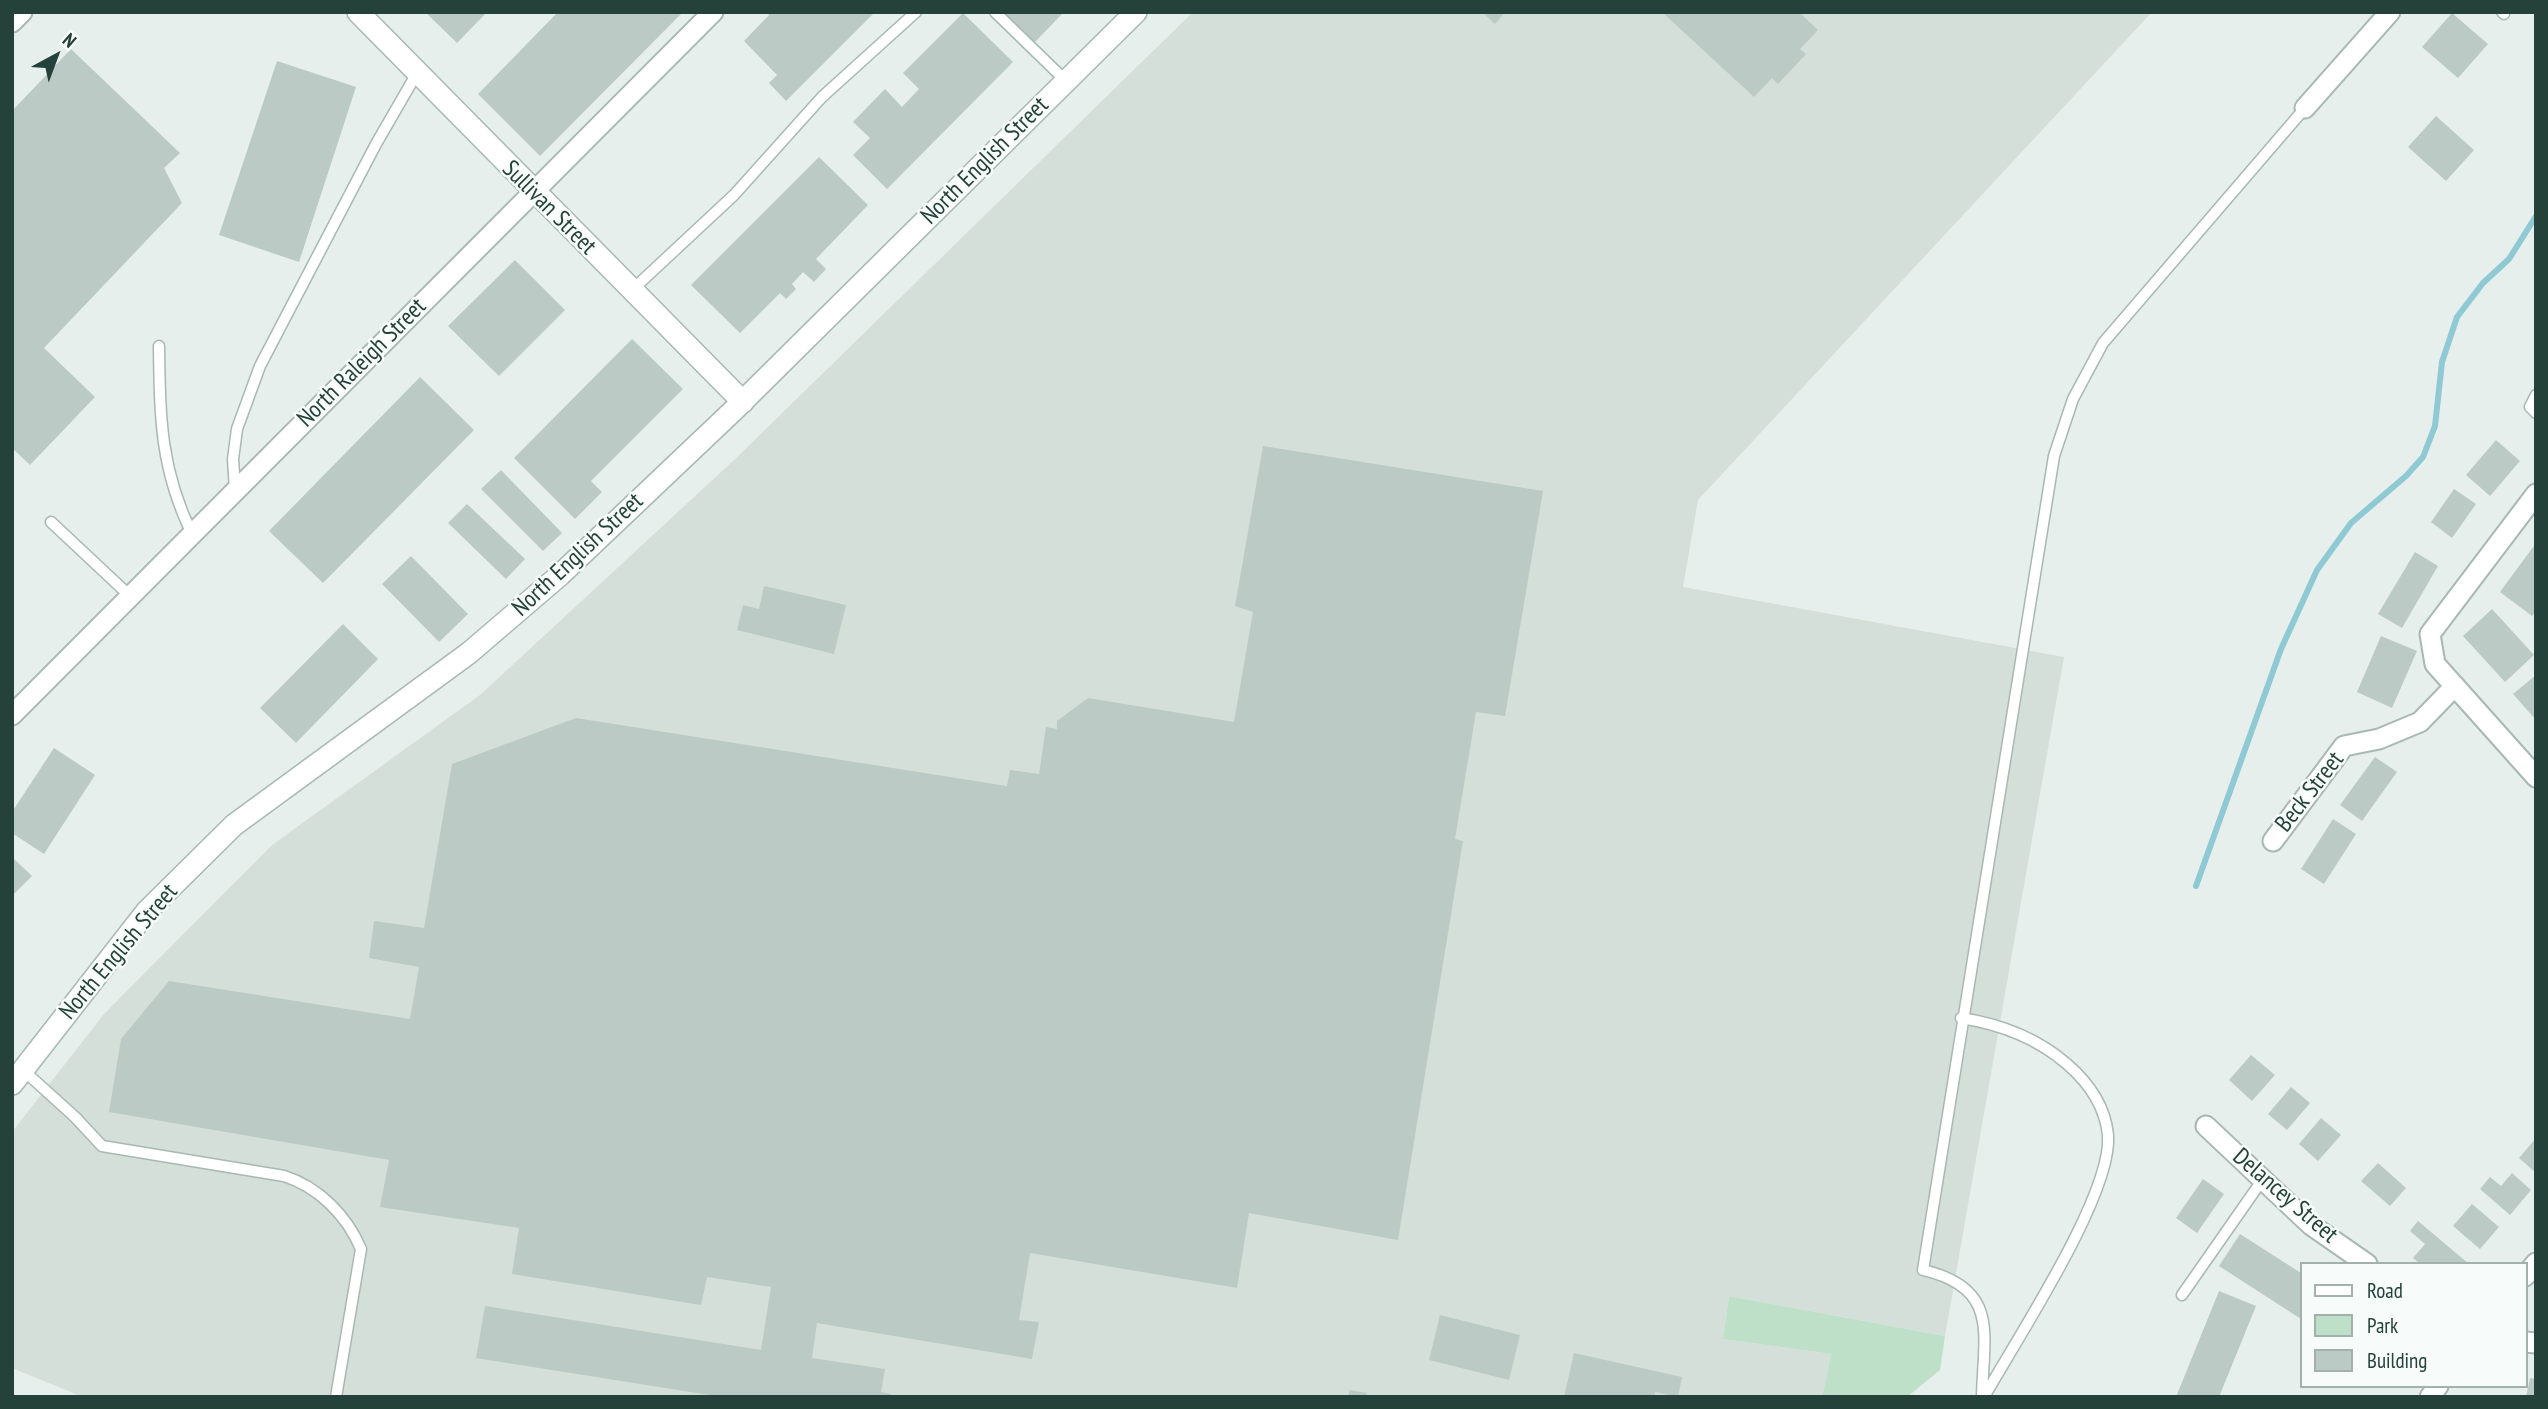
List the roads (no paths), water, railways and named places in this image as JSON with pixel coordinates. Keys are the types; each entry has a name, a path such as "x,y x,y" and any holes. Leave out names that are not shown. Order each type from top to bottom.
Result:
{"street":[{"path":"12,22 22,12"},
{"name":"Sullivan Street","path":"358,12 532,192 743,402"},
{"name":"North Raleigh Street","path":"12,715 713,12"},
{"name":"North English Street","path":"18,1077 147,911 234,825 469,653 560,575 743,402 1136,12"},
{"path":"2305,108 2390,12"},
{"path":"2536,494 2430,634 2435,664 2536,777"},
{"name":"Beck Street","path":"2273,841 2344,747 2379,739 2420,722 2455,687"},
{"name":"Delancey Street","path":"2206,1126 2311,1224 2364,1262"}],"lane":[{"path":"631,291 734,195 822,97 916,12"},
{"path":"995,12 1066,81"},
{"path":"234,491 233,459 237,429 260,366 376,144 417,74"},
{"path":"1983,1397 1986,1338 1983,1312 1963,1287 1943,1275 1923,1270 1961,1017 2054,456 2066,419 2103,343 2305,108"},
{"path":"159,346 160,433 174,497 191,534"},
{"path":"2536,395 2530,407 2536,413"},
{"path":"51,523 130,596"},
{"path":"1961,1017 1992,1023 2052,1051 2081,1077 2101,1105 2108,1136 2106,1165 2085,1219 1983,1397"},
{"path":"18,1077 75,1117 102,1146 284,1176 305,1182 333,1207 353,1230 361,1249 336,1397"},
{"path":"2182,1295 2263,1179"}],"waterway":[{"path":"2196,886 2281,649 2317,570 2351,523 2406,476 2423,457 2435,426 2442,362 2457,317 2483,283 2509,259 2536,216"}]}
